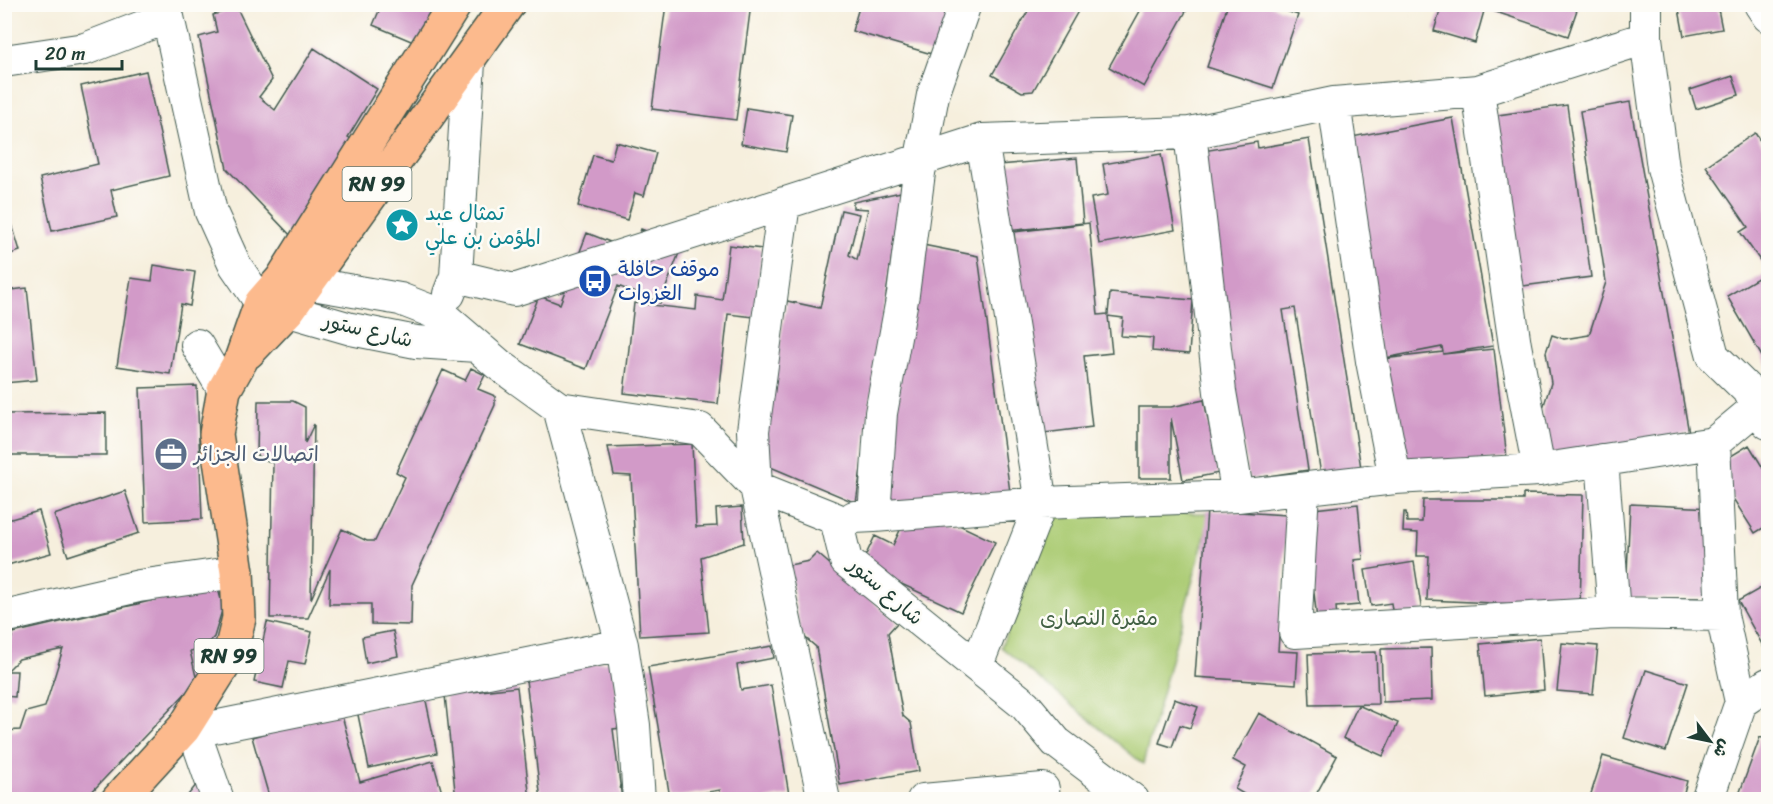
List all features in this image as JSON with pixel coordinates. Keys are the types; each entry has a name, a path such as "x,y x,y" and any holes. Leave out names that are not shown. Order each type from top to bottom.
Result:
{"main road":[{"name":"RN 99","path":"118,800 189,729 230,655 239,618 237,573 216,434 224,390 284,294 455,4"},
{"name":"RN 99","path":"284,294 469,62 508,4"}],"street":[{"path":"874,516 881,413 903,294 921,158 933,95 965,4"},
{"path":"836,519 1041,503 1238,496 1395,478 1539,470 1714,443 1766,408 1713,356 1663,168 1646,38 1646,4"},
{"path":"1760,4 1768,16"},
{"path":"4,61 85,49 165,10 211,212 235,265 284,294"},
{"path":"456,276 514,290 982,140 1190,133 1334,103 1478,91 1646,38"},
{"path":"441,315 456,276 469,62"},
{"path":"1478,91 1515,345 1539,470"},
{"path":"1334,103 1372,361 1395,478"},
{"path":"1190,133 1220,392 1238,496"},
{"path":"976,665 1041,503 982,140"},
{"path":"784,203 753,431 756,487 824,800"},
{"name":"شارع ستور","path":"284,294 400,299 441,315 477,346 559,408 700,429 756,487 836,519 846,561 1025,705 1056,742 1134,800"},
{"name":"شارع ستور","path":"284,294 351,329 416,342 477,346"},
{"path":"197,345 224,390"},
{"path":"559,408 622,645 634,725 639,800"},
{"path":"1707,800 1741,702 1722,615 1714,443"},
{"path":"1602,460 1614,613"},
{"path":"1303,490 1295,632 1614,613 1722,615"},
{"path":"4,617 139,586 237,573"},
{"path":"218,800 189,729 622,645"},
{"path":"1741,702 1768,684"},
{"path":"923,800 1041,796 1071,753"}],"green space":[{"name":"مقبرة النصارى","path":"1211,513 1143,764 1001,647 1054,514"}],"building":[{"path":"220,4 235,4 272,80 259,97 275,110 314,48 377,89 348,137 360,145 294,239 227,169 199,37 217,32 213,15 223,12"},
{"path":"382,4 404,4 413,8 415,4 441,4 423,46 373,25"},
{"path":"666,4 751,4 736,120 652,109"},
{"path":"860,4 965,4 949,59 852,31"},
{"path":"1032,4 1082,4 1033,91 1022,92 992,75"},
{"path":"1144,4 1190,4 1144,87 1109,67"},
{"path":"1228,4 1266,4 1298,15 1273,88 1207,67"},
{"path":"1442,4 1486,4 1475,43 1434,31"},
{"path":"1495,4 1579,4 1568,36 1493,11"},
{"path":"1678,4 1717,4 1722,29 1684,36"},
{"path":"146,71 169,176 111,190 117,217 52,231 40,178 98,164 81,86"},
{"path":"1733,76 1739,95 1696,109 1690,90"},
{"path":"1630,102 1689,433 1564,456 1549,451 1542,411 1551,383 1546,352 1552,335 1564,339 1589,335 1606,282 1580,111"},
{"path":"1567,105 1591,277 1515,287 1491,116"},
{"path":"747,108 792,115 786,152 741,144"},
{"path":"1453,118 1493,346 1443,354 1494,349 1507,458 1396,472 1383,359 1443,352 1442,347 1380,359 1341,139"},
{"path":"1755,133 1768,153 1768,267 1766,269 1740,232 1748,227 1706,166"},
{"path":"1309,139 1361,468 1321,475 1295,308 1283,310 1308,470 1249,479 1197,152 1257,142 1258,148"},
{"path":"616,142 656,153 644,196 635,193 627,220 578,206 593,155 611,160"},
{"path":"1161,154 1175,230 1099,244 1091,198 1108,195 1103,164"},
{"path":"1077,158 1083,223 1007,231 999,165"},
{"path":"901,192 856,503 761,463 762,449 787,301 820,308 841,210 859,214 849,255 857,260 868,209 853,208 853,202"},
{"path":"8,211 20,251 4,256 4,212"},
{"path":"1089,223 1098,315 1108,314 1110,293 1193,300 1189,354 1152,351 1153,338 1121,336 1123,318 1108,316 1112,353 1084,356 1092,427 1036,434 1014,232"},
{"path":"641,229 682,245 660,303 618,286 586,369 520,344 539,296 560,304 587,233 633,251"},
{"path":"918,244 978,256 1010,492 878,505"},
{"path":"729,245 762,249 754,317 728,314 718,404 624,393 634,303 696,310 697,296 722,300"},
{"path":"154,265 195,272 190,306 181,304 170,374 117,366 131,278 152,281"},
{"path":"1768,272 1768,367 1727,296"},
{"path":"27,288 37,380 4,383 4,291"},
{"path":"471,368 485,375 478,389 495,396 495,405 412,585 411,625 371,624 371,604 329,604 330,569 308,618 270,618 273,463 257,456 258,401 293,401 305,407 305,443 314,424 311,599 342,529 367,541 375,541 405,477 396,472 443,370 465,380"},
{"name":"اتصالات الجزائر","path":"197,386 202,519 145,522 140,388"},
{"path":"1204,400 1219,473 1183,480 1171,418 1171,478 1139,478 1139,407 1171,407"},
{"path":"106,413 106,455 4,455 4,414"},
{"path":"692,444 696,527 717,526 716,509 742,507 744,543 701,557 709,632 640,636 631,476 614,475 608,447"},
{"path":"1749,445 1768,476 1768,525 1755,533 1713,467"},
{"path":"125,491 139,533 68,556 54,515"},
{"path":"1523,494 1583,495 1580,607 1427,600 1429,556 1417,556 1418,533 1403,532 1404,512 1406,512 1407,522 1422,522 1423,500 1523,500"},
{"path":"913,503 995,542 961,612 861,565 875,536 893,545"},
{"path":"1358,504 1363,559 1354,560 1359,605 1336,607 1337,618 1317,620 1305,510"},
{"path":"1630,504 1712,508 1708,598 1626,598"},
{"path":"1207,510 1287,515 1278,651 1298,652 1296,684 1195,677"},
{"path":"39,511 51,553 4,566 4,521"},
{"path":"817,553 897,623 888,633 903,716 911,723 919,771 840,785 816,647 801,634 789,565 809,561"},
{"path":"1414,562 1422,612 1393,617 1391,603 1371,606 1365,570"},
{"path":"1768,584 1768,655 1738,601"},
{"path":"217,585 223,607 214,637 204,648 190,651 197,681 84,800 4,800 4,731 20,730 26,712 45,707 63,649 19,659 9,669 4,668 13,633"},
{"path":"125,598 146,599 129,606"},
{"path":"267,622 312,632 305,664 289,661 283,688 254,682"},
{"path":"393,631 398,656 366,663 362,637"},
{"path":"1540,638 1544,690 1485,696 1480,644"},
{"path":"1562,643 1598,646 1593,694 1557,691"},
{"path":"772,646 774,658 737,665 741,690 771,685 789,795 764,800 721,800 720,790 670,798 648,667"},
{"path":"1431,648 1432,700 1383,702 1381,649"},
{"path":"1376,652 1378,704 1310,705 1308,654"},
{"path":"613,661 621,728 613,729 622,800 541,800 525,672"},
{"path":"1646,670 1688,683 1666,751 1624,738"},
{"path":"4,671 17,671 15,697 4,696"},
{"path":"517,687 530,800 456,800 445,695"},
{"path":"425,696 437,753 369,768 357,710"},
{"path":"1174,699 1198,707 1190,728 1180,725 1172,747 1159,743"},
{"path":"1358,705 1398,723 1383,756 1343,738"},
{"path":"341,712 360,782 433,761 444,800 270,800 252,737"},
{"path":"1259,713 1337,756 1313,800 1254,800 1235,789 1246,767 1233,760"},
{"path":"1760,737 1768,740 1768,800 1737,800"},
{"path":"1603,756 1687,781 1682,800 1589,800"},
{"path":"197,784 215,800 184,800"}],"place":[{"name":"تمثال عبد المؤمن بن علي","path":"402,225"},
{"name":"موقف حافلة الغزوات","path":"595,281"},
{"name":"اتصالات الجزائر","path":"171,454"}]}
